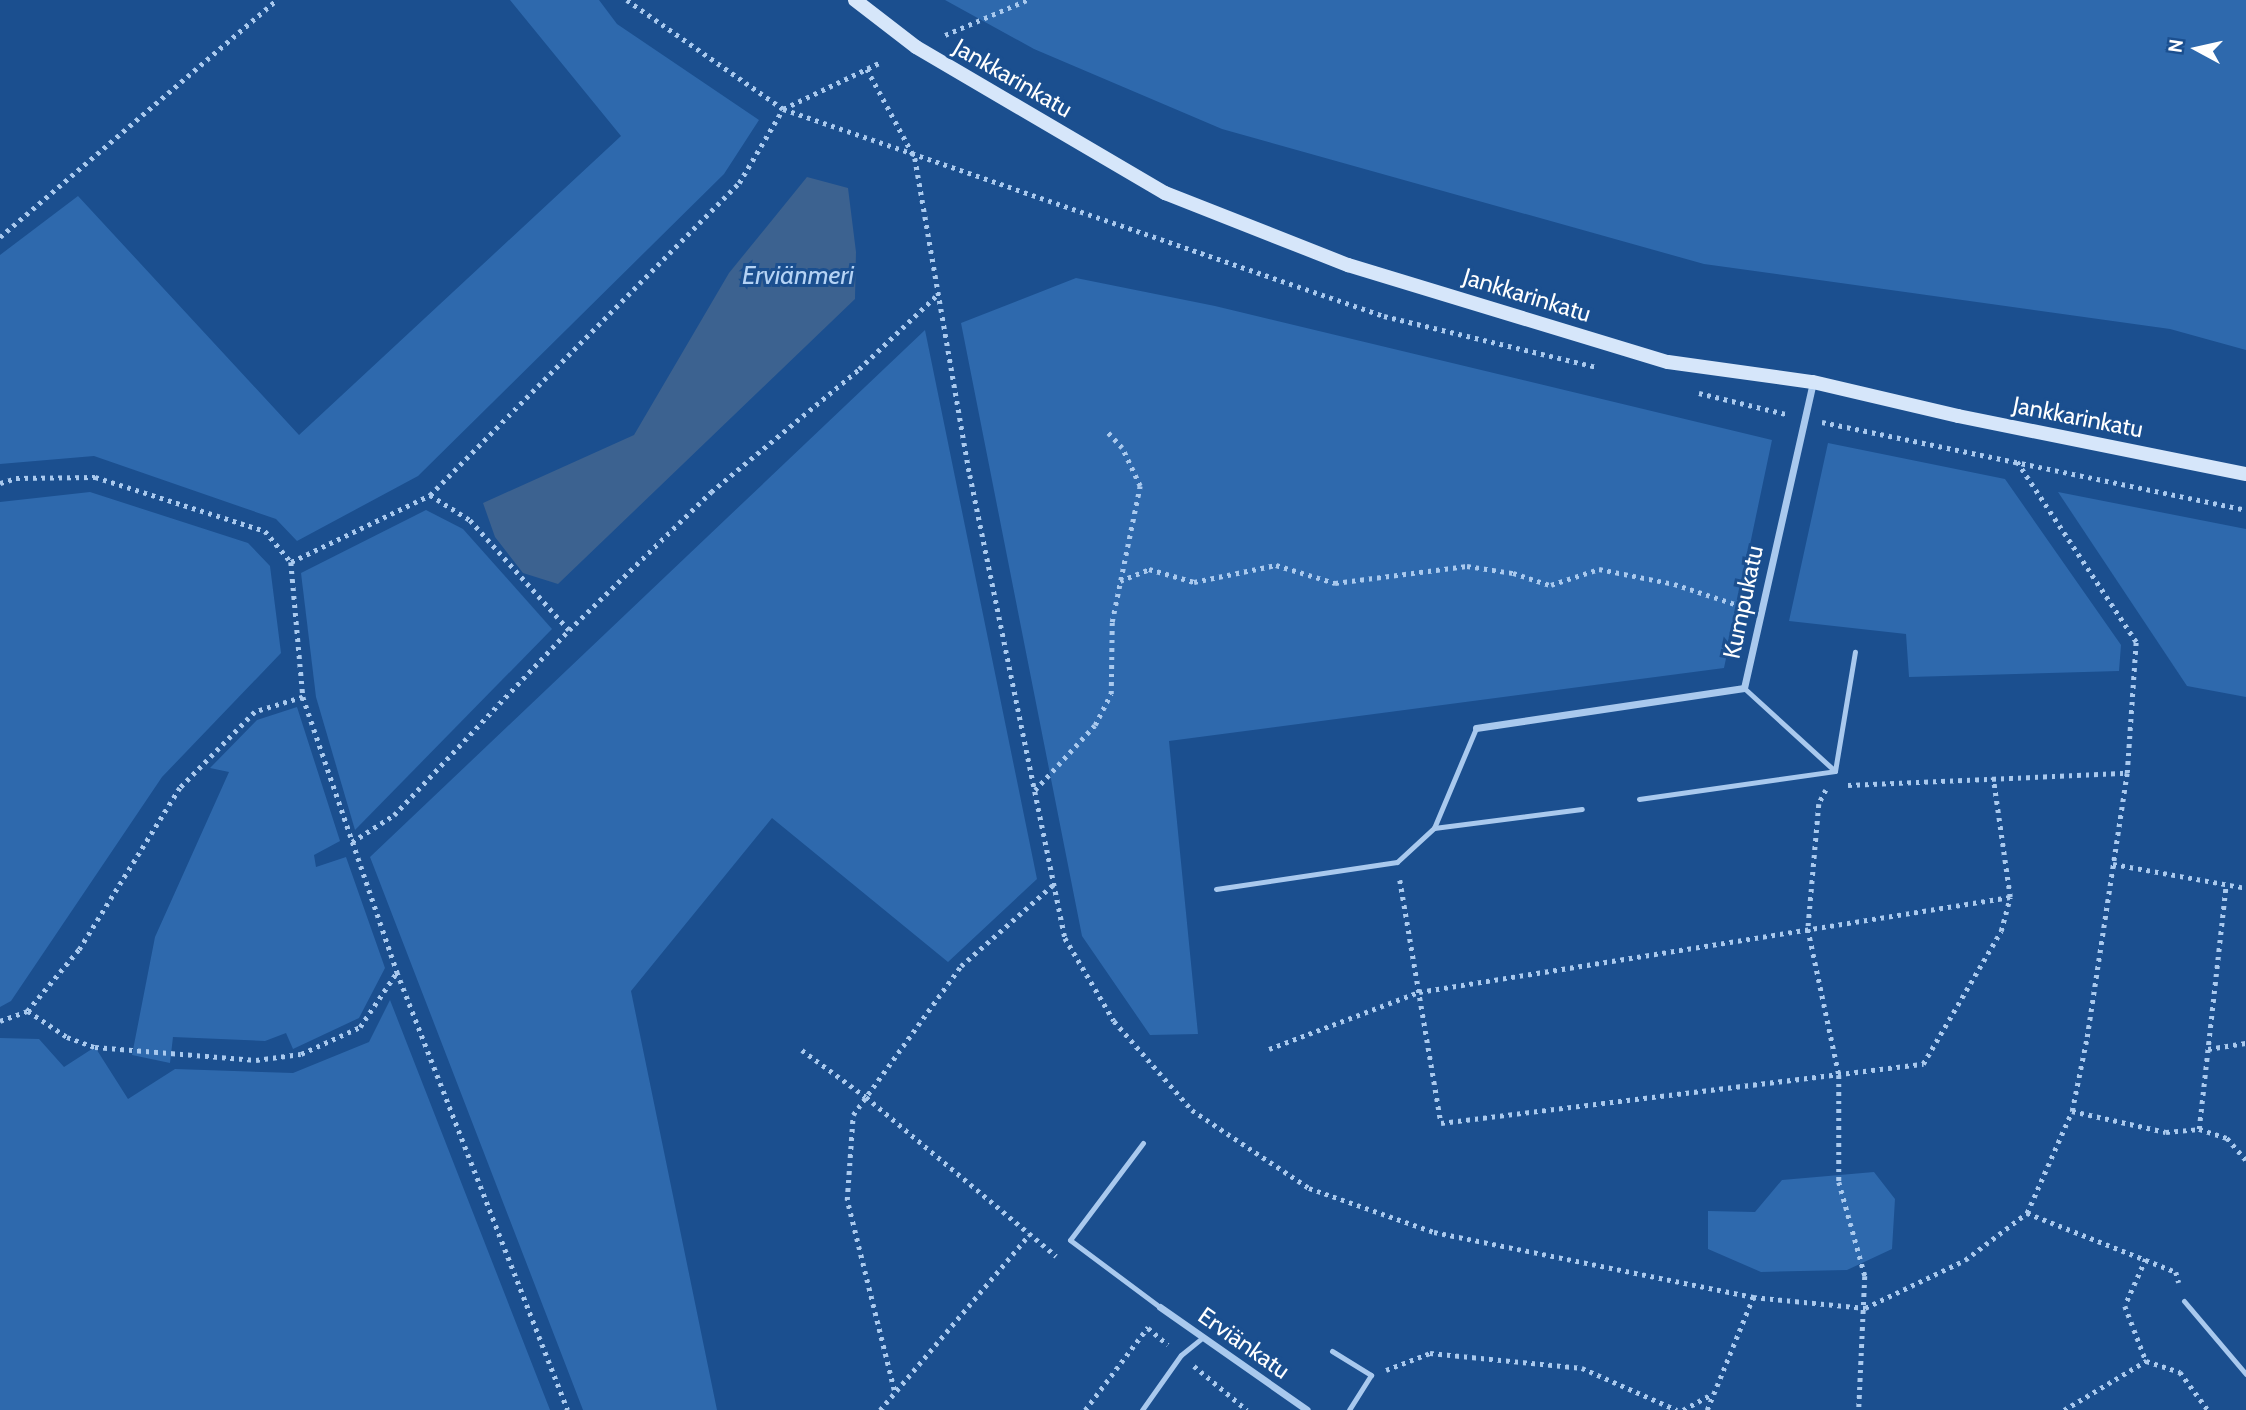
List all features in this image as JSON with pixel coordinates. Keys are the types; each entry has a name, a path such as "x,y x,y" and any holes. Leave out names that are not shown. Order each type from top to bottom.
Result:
{"street":[{"name":"Jankkarinkatu","path":"855,0 916,47 1177,198 1348,265 1668,362 1813,382 1958,416 2246,474"},
{"name":"Kumpukatu","path":"1476,728 1744,688 1813,382"},
{"name":"Erviänkatu","path":"1160,1307 1201,1339 1307,1410"}],"lane":[{"path":"1835,771 1855,652"},
{"path":"1744,688 1835,771"},
{"path":"1216,889 1397,862 1434,828 1476,728"},
{"path":"1639,799 1835,771"},
{"path":"1434,828 1582,809"},
{"path":"1143,1143 1070,1240 1160,1307"},
{"path":"2184,1301 2246,1374"},
{"path":"1142,1410 1181,1355 1201,1339"},
{"path":"1332,1351 1371,1376 1349,1410"}],"path":[{"path":"0,237 277,0"},
{"path":"945,35 1027,0"},
{"path":"291,562 430,495 739,183 782,109 881,62"},
{"path":"867,69 915,158 936,296 1065,938 1114,1021 1192,1110 1309,1188 1434,1232 1753,1297 1865,1308 1965,1260 2027,1213 2072,1111 2127,773 2136,642 2017,462"},
{"path":"352,842 394,815 569,630 711,492 859,369 936,296"},
{"path":"1034,790 1095,724 1111,694 1112,622 1140,486 1122,448 1105,430"},
{"path":"0,483 16,478 95,477 265,531 291,562 303,697 397,972 568,1410"},
{"path":"430,495 470,520 569,630"},
{"path":"1120,581 1149,569 1194,582 1276,565 1335,583 1466,566 1513,573 1551,585 1599,569 1674,584 1760,613"},
{"path":"0,1021 28,1011 79,950 180,788 255,712 303,697"},
{"path":"1859,1410 1865,1276 1839,1182 1839,1075 1808,929 1819,804 1835,771 1848,785 1993,776 2127,773"},
{"path":"1397,862 1441,1124 1923,1064 2001,931 2010,897 1993,776"},
{"path":"2113,864 2246,888"},
{"path":"894,1390 847,1200 853,1115 961,967 1054,884"},
{"path":"2199,1129 2226,884"},
{"path":"1269,1049 1419,992 2010,897"},
{"path":"28,1011 67,1037 95,1047 256,1060 301,1054 360,1027 397,972"},
{"path":"2208,1049 2246,1043"},
{"path":"802,1050 866,1097 1056,1256"},
{"path":"2072,1111 2166,1132 2199,1129 2227,1138 2246,1160"},
{"path":"2027,1213 2176,1272 2184,1301"},
{"path":"880,1410 894,1390 1030,1234"},
{"path":"2146,1259 2125,1306 2146,1362"},
{"path":"1707,1410 1753,1297"},
{"path":"1085,1410 1160,1307"},
{"path":"1371,1376 1430,1353 1582,1368 1677,1410"},
{"path":"2064,1410 2146,1362 2180,1372 2208,1410"},
{"path":"1683,1410 1711,1395"}],"shaded area":[{"path":"510,0 599,0 617,24 759,120 724,174 418,476 297,541 276,519 94,456 0,464 0,255 78,196 299,435 621,136"},
{"path":"945,0 2246,0 2246,350 2170,329 1704,264 1222,129 1034,49"},
{"path":"1076,278 1215,306 1772,440 1724,668 1169,741 1198,1034 1150,1035 1082,936 961,323"},
{"path":"925,330 1037,879 948,962 772,818 631,991 717,1410 583,1410 370,857"},
{"path":"1828,443 2005,479 2121,645 2119,671 1909,677 1906,634 1789,621"},
{"path":"90,492 248,543 270,566 281,653 162,777 11,1001 0,1007 0,502"},
{"path":"2058,492 2246,529 2246,697 2187,686"},
{"path":"426,510 463,529 552,629 355,830 316,697 301,573"},
{"path":"297,707 340,841 314,855 316,867 346,857 385,968 359,1018 293,1049 286,1033 265,1041 173,1037 170,1063 132,1055 155,937 229,772 210,768 257,720"},
{"path":"390,1000 550,1410 0,1410 0,1038 39,1039 64,1067 95,1047 128,1099 175,1069 293,1073 369,1042"},
{"path":"1874,1172 1895,1199 1892,1249 1847,1270 1761,1272 1708,1249 1708,1211 1755,1212 1782,1180"}],"water":[{"name":"Erviänmeri","path":"807,177 848,188 856,252 855,299 558,584 523,573 495,537 483,503 634,435 729,273"}]}
